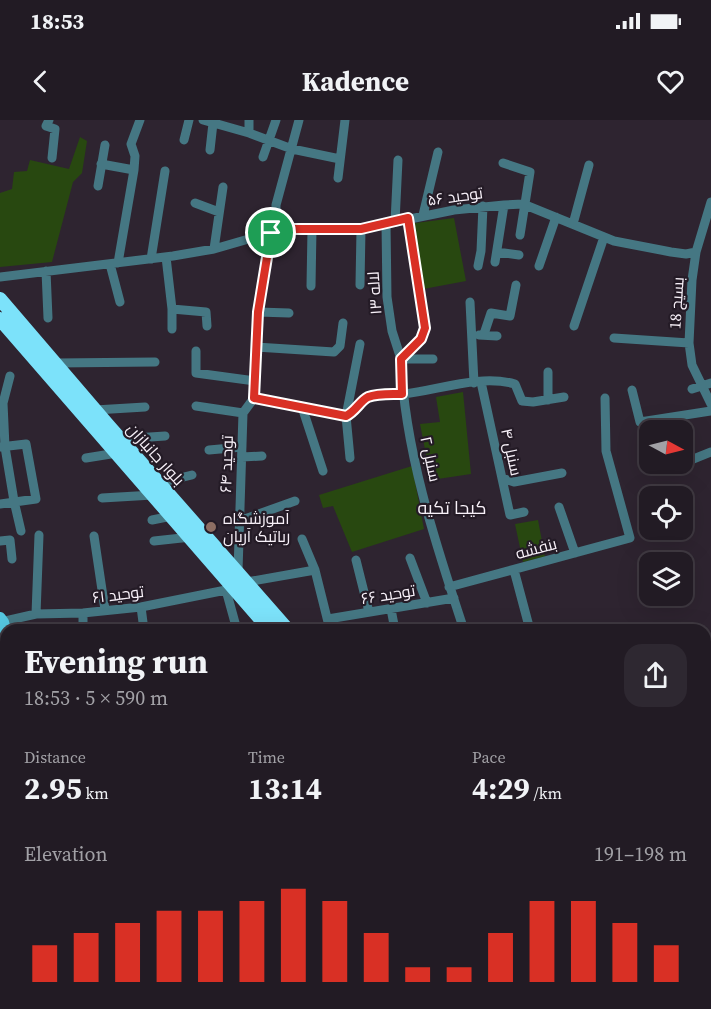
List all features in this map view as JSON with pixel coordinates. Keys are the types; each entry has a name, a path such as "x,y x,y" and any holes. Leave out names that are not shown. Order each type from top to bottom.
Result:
{"highway":[{"name":"بلوار جانبازان","path":"0,299 120,439 156,489 172,516 236,587 265,624"},
{"name":"بلوار جانبازان","path":"0,319 117,453 238,571 236,587"},
{"name":"بلوار جانبازان","path":"236,587 281,624"}],"street":[{"path":"49,120 46,126 55,129 52,158"},
{"path":"120,302 114,263 134,170 135,156 132,144 140,120"},
{"path":"184,140 189,120"},
{"path":"203,120 249,133 292,149 340,159"},
{"path":"249,120 249,133"},
{"path":"263,156 276,120"},
{"path":"299,120 276,205 276,221 271,233 258,312 254,398 346,416 367,398 380,394 402,394 478,382 505,381 515,384 522,401 533,402 564,397"},
{"path":"338,178 345,120"},
{"path":"210,150 213,123"},
{"path":"98,186 105,145"},
{"path":"423,215 438,152"},
{"name":"لاله ۱۳","path":"398,160 390,223 387,297 392,331 401,359 402,394"},
{"path":"503,163 530,172 523,204 520,235"},
{"path":"101,164 134,170"},
{"path":"573,224 589,165"},
{"path":"151,259 165,171"},
{"path":"214,249 223,187"},
{"name":"بسیج 18","path":"711,202 707,230 696,252 692,280 689,343 692,364 707,385 711,404"},
{"path":"195,203 219,212"},
{"name":"توحید ۵۶","path":"0,278 214,249 283,229 361,229 423,215 483,206 523,204 614,241 671,252 686,254 696,252"},
{"path":"504,205 496,257 519,255"},
{"path":"478,266 481,252 483,206"},
{"path":"539,266 556,217"},
{"path":"401,359 421,339 425,328 408,218"},
{"path":"311,285 312,229"},
{"path":"360,285 361,229"},
{"path":"574,326 604,237"},
{"path":"166,257 172,329"},
{"path":"46,271 48,318"},
{"path":"484,334 491,313 510,316 516,285"},
{"name":"سنبل ۴","path":"470,302 478,382 510,515 524,512"},
{"path":"172,309 206,312 207,326"},
{"path":"258,312 289,313"},
{"path":"256,347 334,352 340,346 344,323"},
{"path":"472,337 484,334 497,336"},
{"path":"614,338 689,343"},
{"path":"350,458 346,416 360,344"},
{"path":"196,351 196,374 255,381"},
{"path":"401,359 433,359"},
{"path":"56,363 155,362"},
{"path":"548,372 548,400"},
{"path":"10,376 3,403 3,447 21,531"},
{"path":"692,389 707,385"},
{"path":"632,390 640,422 711,411"},
{"name":"سنبل ۲","path":"402,394 424,498 449,587 462,624"},
{"name":"توحید ۶۴","path":"238,571 243,413 254,398"},
{"name":"بنفشه","path":"449,587 630,538 606,451 605,398"},
{"path":"196,406 243,413"},
{"path":"95,410 145,407"},
{"path":"302,407 323,471"},
{"path":"120,439 165,436"},
{"path":"0,504 36,499 26,444 3,447"},
{"path":"209,450 262,456"},
{"path":"693,459 711,452"},
{"path":"86,458 117,453"},
{"path":"502,478 513,482 562,473"},
{"path":"102,498 156,489 192,475"},
{"path":"239,521 295,501"},
{"path":"559,507 575,553"},
{"path":"152,520 172,516"},
{"path":"36,614 39,535"},
{"path":"94,536 105,610"},
{"path":"153,541 191,537"},
{"path":"302,539 315,570 329,624"},
{"path":"0,541 10,540 12,559"},
{"path":"410,558 427,603"},
{"path":"357,560 369,612"},
{"path":"237,624 236,587 315,570"},
{"path":"514,570 528,624"},
{"name":"توحید ۶۱","path":"2,624 36,614 83,613 141,607 236,587"},
{"name":"توحید ۶۶","path":"328,619 454,598"},
{"path":"141,607 143,624"},
{"path":"391,609 394,624"},
{"path":"82,624 83,613"}],"green space":[{"path":"80,137 87,141 82,173 73,182 52,262 0,267 0,193 12,189 14,172 27,171 30,160 69,169"},
{"path":"454,218 466,281 418,290 408,224"},
{"path":"463,392 471,474 431,480 420,424 440,422 436,397"},
{"path":"412,466 424,529 352,552 333,506 323,508 319,495"},
{"path":"538,520 545,557 523,562 515,524"}],"place":[{"name":"آموزشگاه رباتیک آریان","path":"211,527"}],"district":[{"name":"کیجا تکیه","path":"452,507"}],"route":[{"path":"408,218 425,328 421,339 401,359 402,394 380,394 367,398 346,416 254,398 258,312 271,233 283,229 361,229 408,218"}]}
